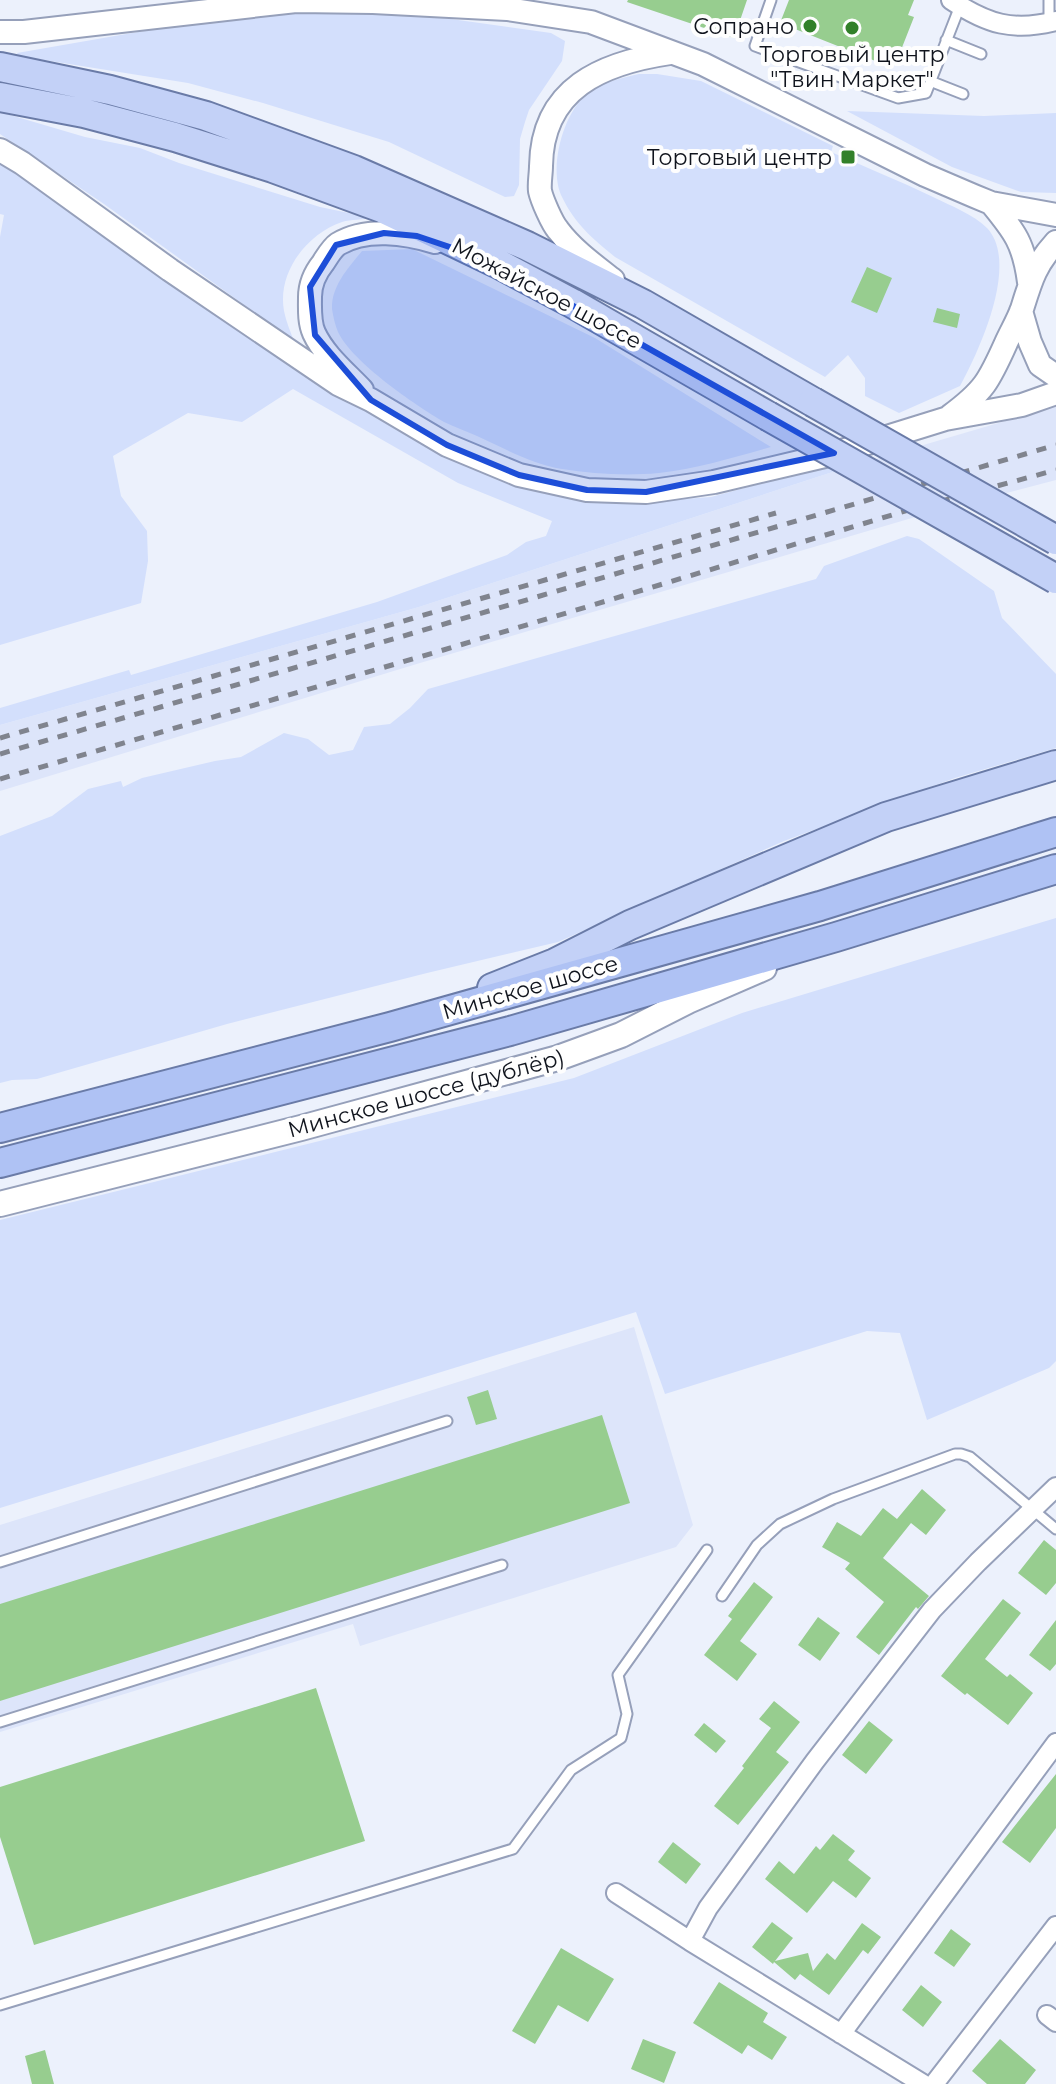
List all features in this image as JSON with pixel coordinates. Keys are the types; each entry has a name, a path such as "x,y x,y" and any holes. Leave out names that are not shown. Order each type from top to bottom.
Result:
{"highway":[{"name":"Минское шоссе","path":"0,1128 390,1027 820,906 1056,832"},
{"name":"Минское шоссе","path":"0,1163 510,1031 836,937 1056,869"}],"main road":[{"name":"Можайское шоссе","path":"0,67 124,94 206,116 414,195 527,246 643,304 1056,540"},
{"name":"Можайское шоссе","path":"0,97 84,113 175,137 273,168 382,208 572,303 1056,579"},
{"path":"390,1027 555,963 630,925 886,817 1056,765"},
{"name":"Минское шоссе (дублёр)","path":"0,1204 301,1128 558,1058 621,1035 688,1001 836,937"}],"street":[{"path":"148,18 190,0"},
{"path":"0,32 24,32 296,1 507,9 591,22 675,52 753,87 925,175 991,203 1056,215"},
{"path":"955,3 995,24 1022,26 1052,22"},
{"path":"643,304 583,256 556,229 540,192 541,147 548,123 582,81 616,64 675,52"},
{"path":"0,150 338,384 447,445 519,475 587,490 646,492 714,482 829,455 945,419 1022,405 1056,393"},
{"path":"991,203 1016,233 1026,258 1029,282"},
{"path":"371,400 324,349 311,324 310,287 315,274 336,245 354,237 384,233 417,236 497,263"},
{"path":"945,419 971,401 987,383 1021,311 1029,282 1044,255 1056,242"},
{"path":"1021,311 1040,365 1056,376"},
{"path":"690,1941 708,1908 815,1761 932,1610 1056,1487"},
{"path":"841,2034 1056,1743"},
{"path":"616,1893 923,2084"},
{"path":"934,2084 1056,1926"}],"lane":[{"path":"771,0 755,46 898,98 926,93 946,40 955,3"},
{"path":"1049,0 1052,22"},
{"path":"946,40 981,54"},
{"path":"930,81 963,94"},
{"path":"0,1562 447,1421"},
{"path":"722,1596 757,1545 780,1524 833,1499 955,1454 970,1457 1056,1529"},
{"path":"0,2005 513,1849 571,1770 621,1738 627,1714 618,1675 707,1550"},
{"path":"0,1722 502,1565"}],"highlighted area":[{"path":"384,233 417,236 497,263 834,453 646,492 587,490 519,475 447,445 371,400 315,335 310,287 336,245"}],"shaded area":[{"path":"296,12 401,12 551,33 565,41 562,61 529,110 525,122 520,139 519,185 514,196 505,197 389,142 263,103 188,83 19,56 17,53 178,25"},
{"path":"639,74 701,81 833,146 831,152 962,211 987,228 996,243 998,284 986,330 960,386 899,413 865,396 865,378 848,355 825,377 615,257 592,237 578,223 562,197 557,172 560,142 571,114 587,94 605,83"},
{"path":"847,111 984,116 1056,113 1056,193 1021,192 952,167"},
{"path":"0,112 85,137 140,148 320,207 373,218 346,221 329,228 317,235 297,256 285,282 283,296 285,315 294,341 104,204 0,134"},
{"path":"0,161 323,384 439,454 506,480 598,501 642,502 711,497 829,465 845,468 419,607 0,725 0,708 129,670 131,675 377,602 507,555 526,542 546,536 552,521 458,483 293,389 242,422 188,413 113,456 121,496 147,531 148,561 141,603 0,645 0,237 4,215 0,214"},
{"path":"412,249 595,338 771,447 673,471 598,473 540,464 444,422 401,394 356,356 338,332 333,315 334,292 362,251"},
{"path":"1056,406 1056,480 922,515 0,791 0,725 419,607 845,468"},
{"path":"907,536 919,539 994,591 1002,618 1056,674 1056,748 955,778 784,841 558,942 227,1024 37,1079 0,1083 0,836 52,816 88,789 121,781 123,787 142,778 241,757 284,733 308,739 329,755 353,750 364,727 390,724 428,689 816,579 824,566"},
{"path":"1056,918 1056,1361 1049,1368 927,1420 900,1333 867,1331 665,1394 636,1312 0,1508 0,1220 574,1078 742,1013"},
{"path":"634,1327 693,1525 676,1547 360,1646 353,1624 0,1732 0,1525"}],"building":[{"path":"628,0 747,0 734,38"},
{"name":"Торговый центр \"Твин Маркет\"","path":"789,0 914,0 908,15 914,17 901,50 896,48 888,66 780,23"},
{"path":"867,267 892,278 877,313 851,302"},
{"path":"937,308 960,314 957,328 933,322"},
{"path":"488,1390 497,1419 476,1425 467,1397"},
{"path":"602,1415 630,1503 0,1701 0,1604"},
{"path":"922,1489 946,1510 926,1535 911,1523 883,1558 929,1596 918,1609 916,1607 879,1655 856,1637 884,1602 845,1569 850,1563 822,1547 837,1522 861,1536 883,1508 897,1519"},
{"path":"1044,1540 1056,1550 1056,1583 1046,1595 1018,1573"},
{"path":"754,1582 773,1597 740,1641 757,1654 737,1681 704,1655 732,1619 728,1616"},
{"path":"1003,1599 1021,1613 985,1659 1033,1693 1008,1725 941,1676"},
{"path":"818,1617 840,1633 820,1661 798,1645"},
{"path":"1056,1620 1056,1664 1050,1671 1029,1655"},
{"path":"316,1688 365,1841 34,1945 0,1837 0,1787"},
{"path":"774,1701 800,1722 776,1752 789,1762 738,1825 714,1806 771,1728 759,1719"},
{"path":"869,1721 893,1740 866,1774 842,1755"},
{"path":"704,1723 726,1741 716,1753 694,1735"},
{"path":"1056,1774 1056,1828 1030,1863 1002,1842"},
{"path":"833,1834 855,1851 848,1860 871,1878 856,1898 833,1881 807,1913 765,1879 779,1861 794,1874 816,1846 820,1850"},
{"path":"673,1842 701,1864 686,1884 658,1862"},
{"path":"772,1922 793,1938 775,1961 808,1953 813,1971 827,1953 835,1960 862,1923 881,1937 868,1954 863,1950 829,1995 800,1974 795,1980 752,1947"},
{"path":"951,1929 971,1944 954,1967 934,1953"},
{"path":"561,1948 614,1979 588,2022 558,2005 535,2044 512,2031"},
{"path":"719,1982 768,2013 763,2022 787,2037 772,2060 748,2045 742,2054 693,2023"},
{"path":"921,1985 942,2002 923,2027 902,2010"},
{"path":"643,2039 676,2052 664,2083 631,2069"},
{"path":"1000,2039 1036,2070 1025,2084 987,2084 972,2071"},
{"path":"45,2050 54,2084 32,2084 25,2056"}],"railway":[{"path":"0,754 1056,445"},
{"path":"0,779 912,509 1056,470"},
{"path":"0,738 776,513"}],"place":[{"name":"Сопрано","path":"810,26"},
{"name":"Торговый центр \"Твин Маркет\"","path":"852,28"},
{"name":"Торговый центр","path":"848,157"}]}
